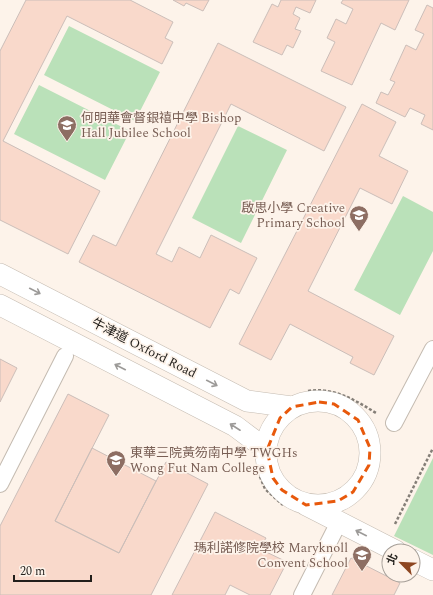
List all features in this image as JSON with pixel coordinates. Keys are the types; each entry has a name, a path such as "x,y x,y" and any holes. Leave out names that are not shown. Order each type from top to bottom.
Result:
{"street":[{"name":"牛津道 Oxford Road","path":"0,274 247,401 292,407"},
{"path":"0,305 235,426 267,450"},
{"path":"394,423 433,349"},
{"path":"0,484 65,356"},
{"path":"306,505 323,505 338,501 353,492 363,480 367,470 370,448 366,433 358,420 348,410 334,404 319,402 292,407 280,418 273,429 267,450 268,464 273,478 282,490 293,499 381,543"},
{"path":"302,595 339,522"},
{"path":"421,564 433,570"}],"path":[{"path":"392,530 433,448"}],"highlighted area":[{"path":"319,402 334,404 358,420 370,448 369,465 353,492 338,501 306,505 282,490 273,478 267,450 280,418 292,407"}],"green space":[{"path":"69,26 160,72 135,121 44,75"},
{"path":"39,85 130,131 105,180 14,134"},
{"path":"238,126 287,150 241,243 192,218"},
{"path":"403,196 433,212 433,251 400,315 354,290"},
{"path":"433,458 433,555 421,549 421,543 408,543 394,536"}],"building":[{"path":"26,0 130,0 173,22 165,38 173,42 162,64 67,16 3,141 100,191 68,254 0,220 0,51"},
{"path":"173,0 209,0 203,11 186,3 184,6"},
{"path":"281,0 316,0 310,13 296,7 293,14 300,18 295,29 301,31 293,48 287,45 282,55 253,42 272,4 278,7"},
{"path":"343,0 409,0 395,30 381,23 352,85 321,71 335,42 327,38 336,19 346,24 353,9 341,3"},
{"path":"427,5 433,8 433,130 421,124 425,115 410,108 405,117 376,103 381,92 388,95 395,82 390,80 406,45 416,50 424,34 415,30"},
{"path":"218,43 346,107 324,151 231,104 156,254 172,262 179,247 200,258 211,235 257,258 239,294 230,289 210,328 79,262 93,235 116,246"},
{"path":"362,104 396,122 379,156 408,171 392,204 360,188 308,291 394,336 374,375 350,363 353,357 290,324 271,360 239,344"},
{"path":"0,359 17,368 0,402"},
{"path":"68,394 109,415 55,521 119,553 166,462 208,484 151,595 0,595 0,526"},
{"path":"92,448 156,481 119,553 55,521"},
{"path":"215,512 266,538 260,549 287,562 270,595 250,595 230,585 225,595 172,595"},
{"path":"351,558 381,573 381,583 400,583 394,595 332,595"}],"place":[{"name":"何明華會督銀禧中學 Bishop Hall Jubilee School","path":"67,142"},
{"name":"啟思小學 Creative Primary School","path":"359,232"},
{"name":"東華三院黃笏南中學 TWGHs Wong Fut Nam College","path":"116,477"},
{"name":"瑪利諾修院學校 Maryknoll Convent School","path":"362,572"}]}
